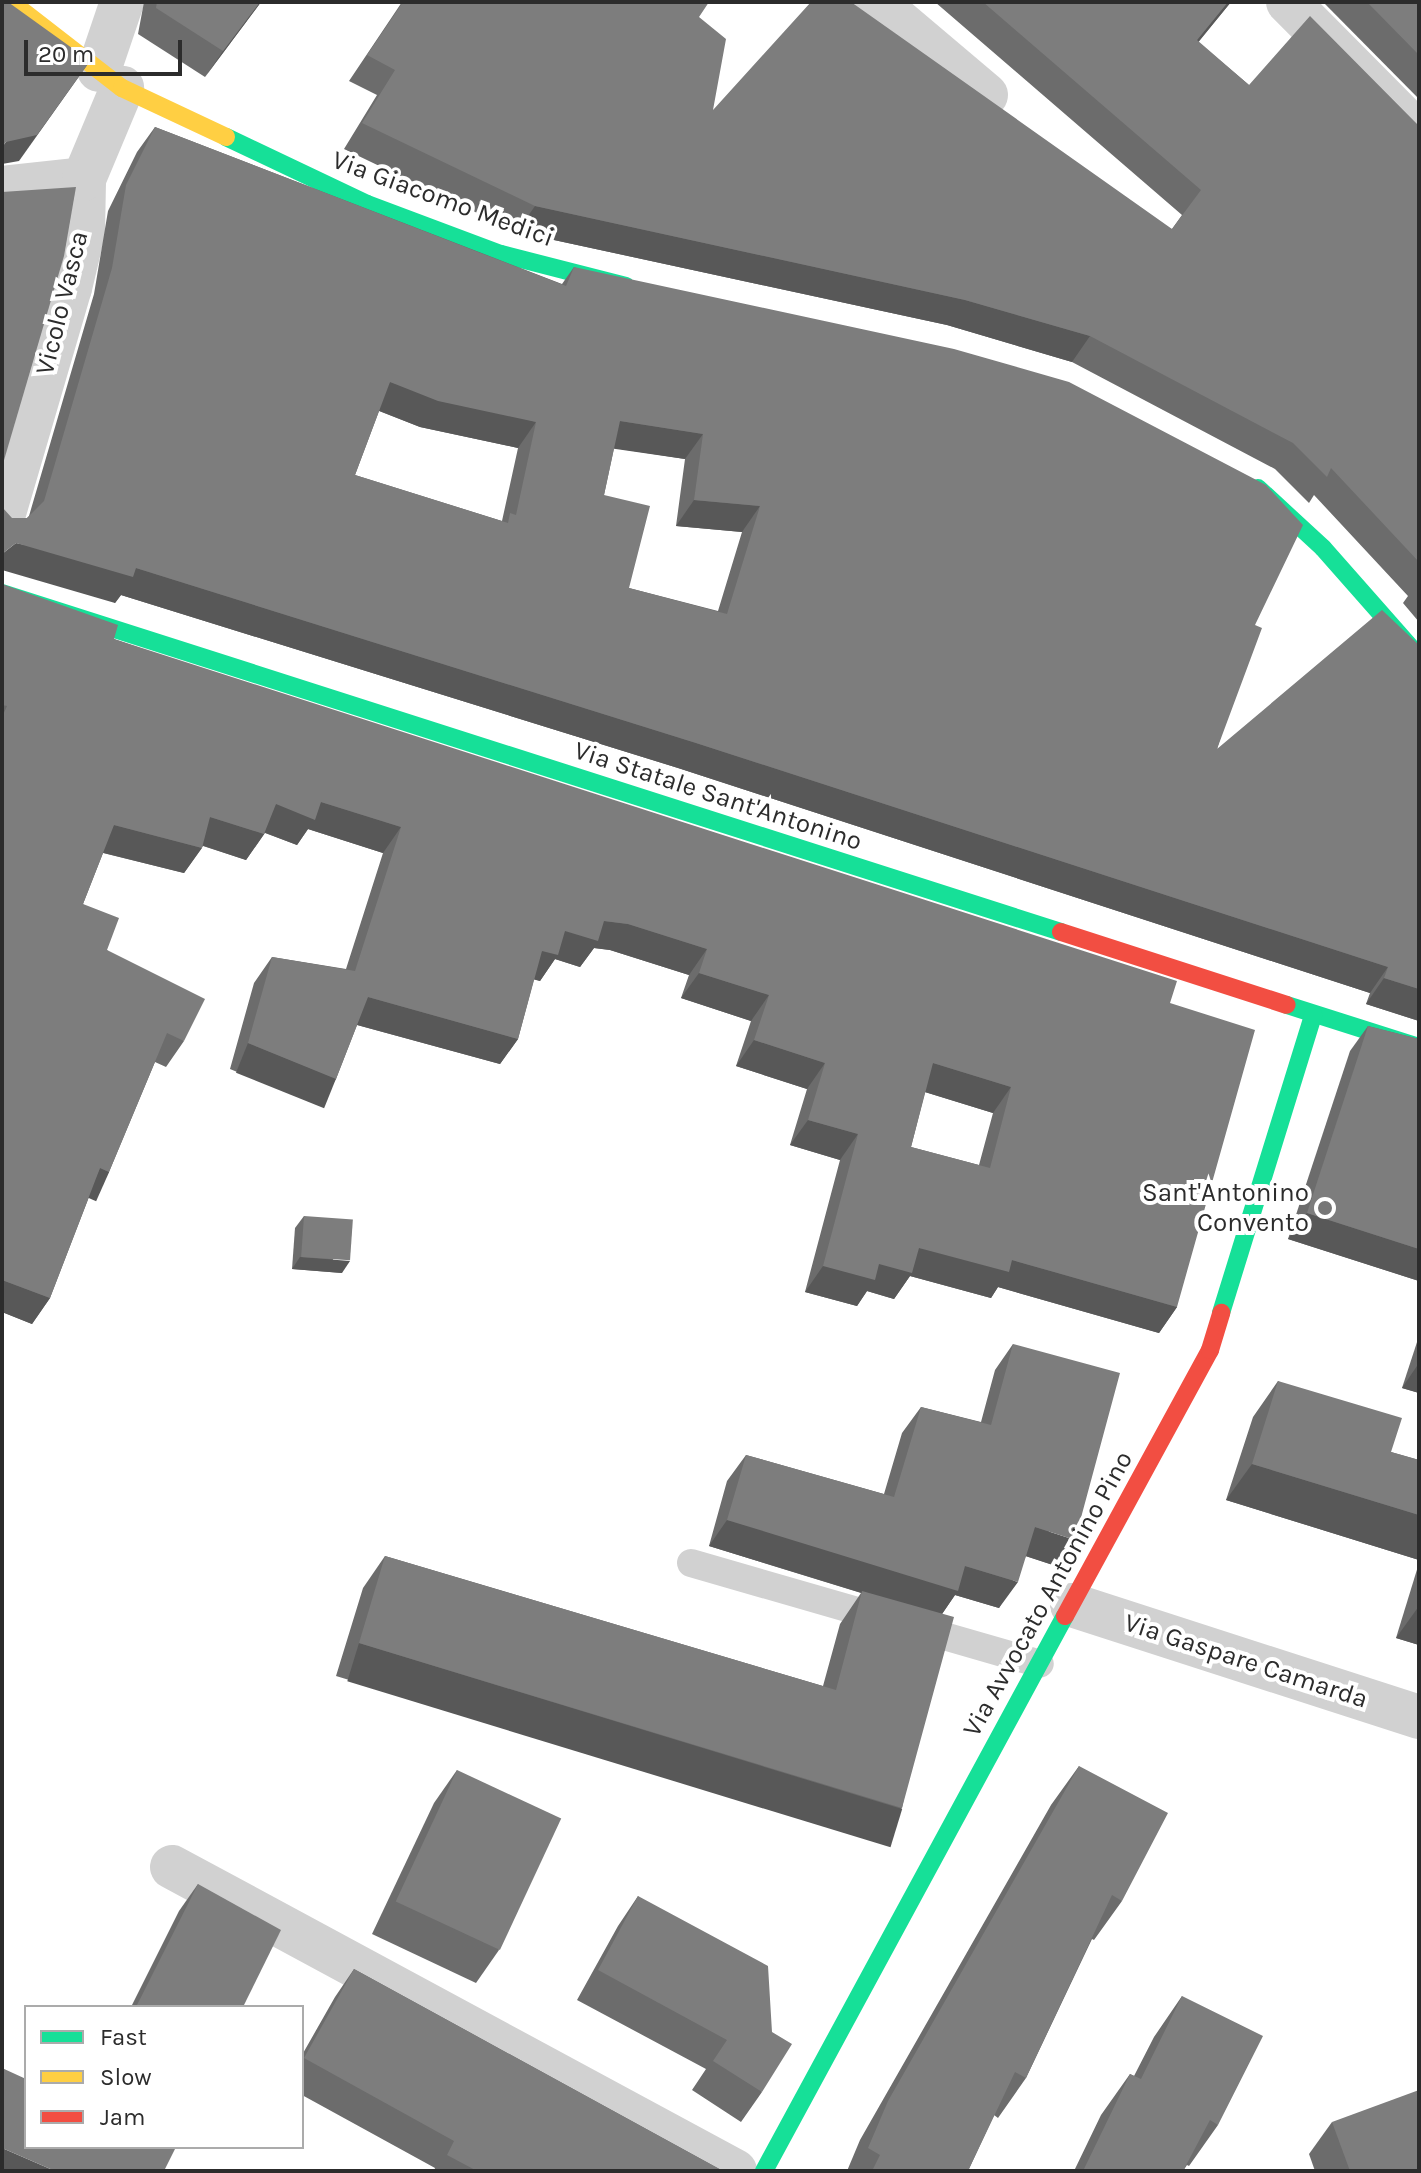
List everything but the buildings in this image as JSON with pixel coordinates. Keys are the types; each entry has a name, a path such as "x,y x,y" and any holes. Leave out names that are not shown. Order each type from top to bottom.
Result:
{"street":[{"name":"Via Giacomo Medici","path":"11,2 110,79 367,204 501,254 648,291"},
{"name":"Vicolo Vasca","path":"2,520 70,288 83,233 84,179 110,79 122,2"},
{"path":"876,2 986,95"},
{"path":"1288,2 1419,134"},
{"path":"2,188 84,179"},
{"path":"1240,478 1323,548 1419,657"},
{"name":"Via Statale Sant'Antonino","path":"2,593 1419,1047"},
{"name":"Via Avvocato Antonino Pino","path":"764,2171 1210,1350 1313,1015"},
{"name":"Via Gaspare Camarda","path":"1072,1605 1419,1717"},
{"path":"172,1867 735,2171"}],"lane":[{"path":"691,1563 1040,1664"}],"traffic: fast":[{"path":"226,137 367,204 501,254 626,286"},
{"path":"1258,488 1323,548 1419,657"},
{"path":"2,593 1061,932"},
{"path":"1287,1005 1419,1047"},
{"path":"1221,1313 1313,1015"},
{"path":"764,2171 1065,1616"}],"traffic: slow":[{"path":"11,2 122,88 226,137"}],"traffic: jam":[{"path":"1061,932 1287,1005"},
{"path":"1065,1616 1210,1350 1221,1313"}],"place":[{"name":"Sant'Antonino Convento","path":"1325,1208"}]}
